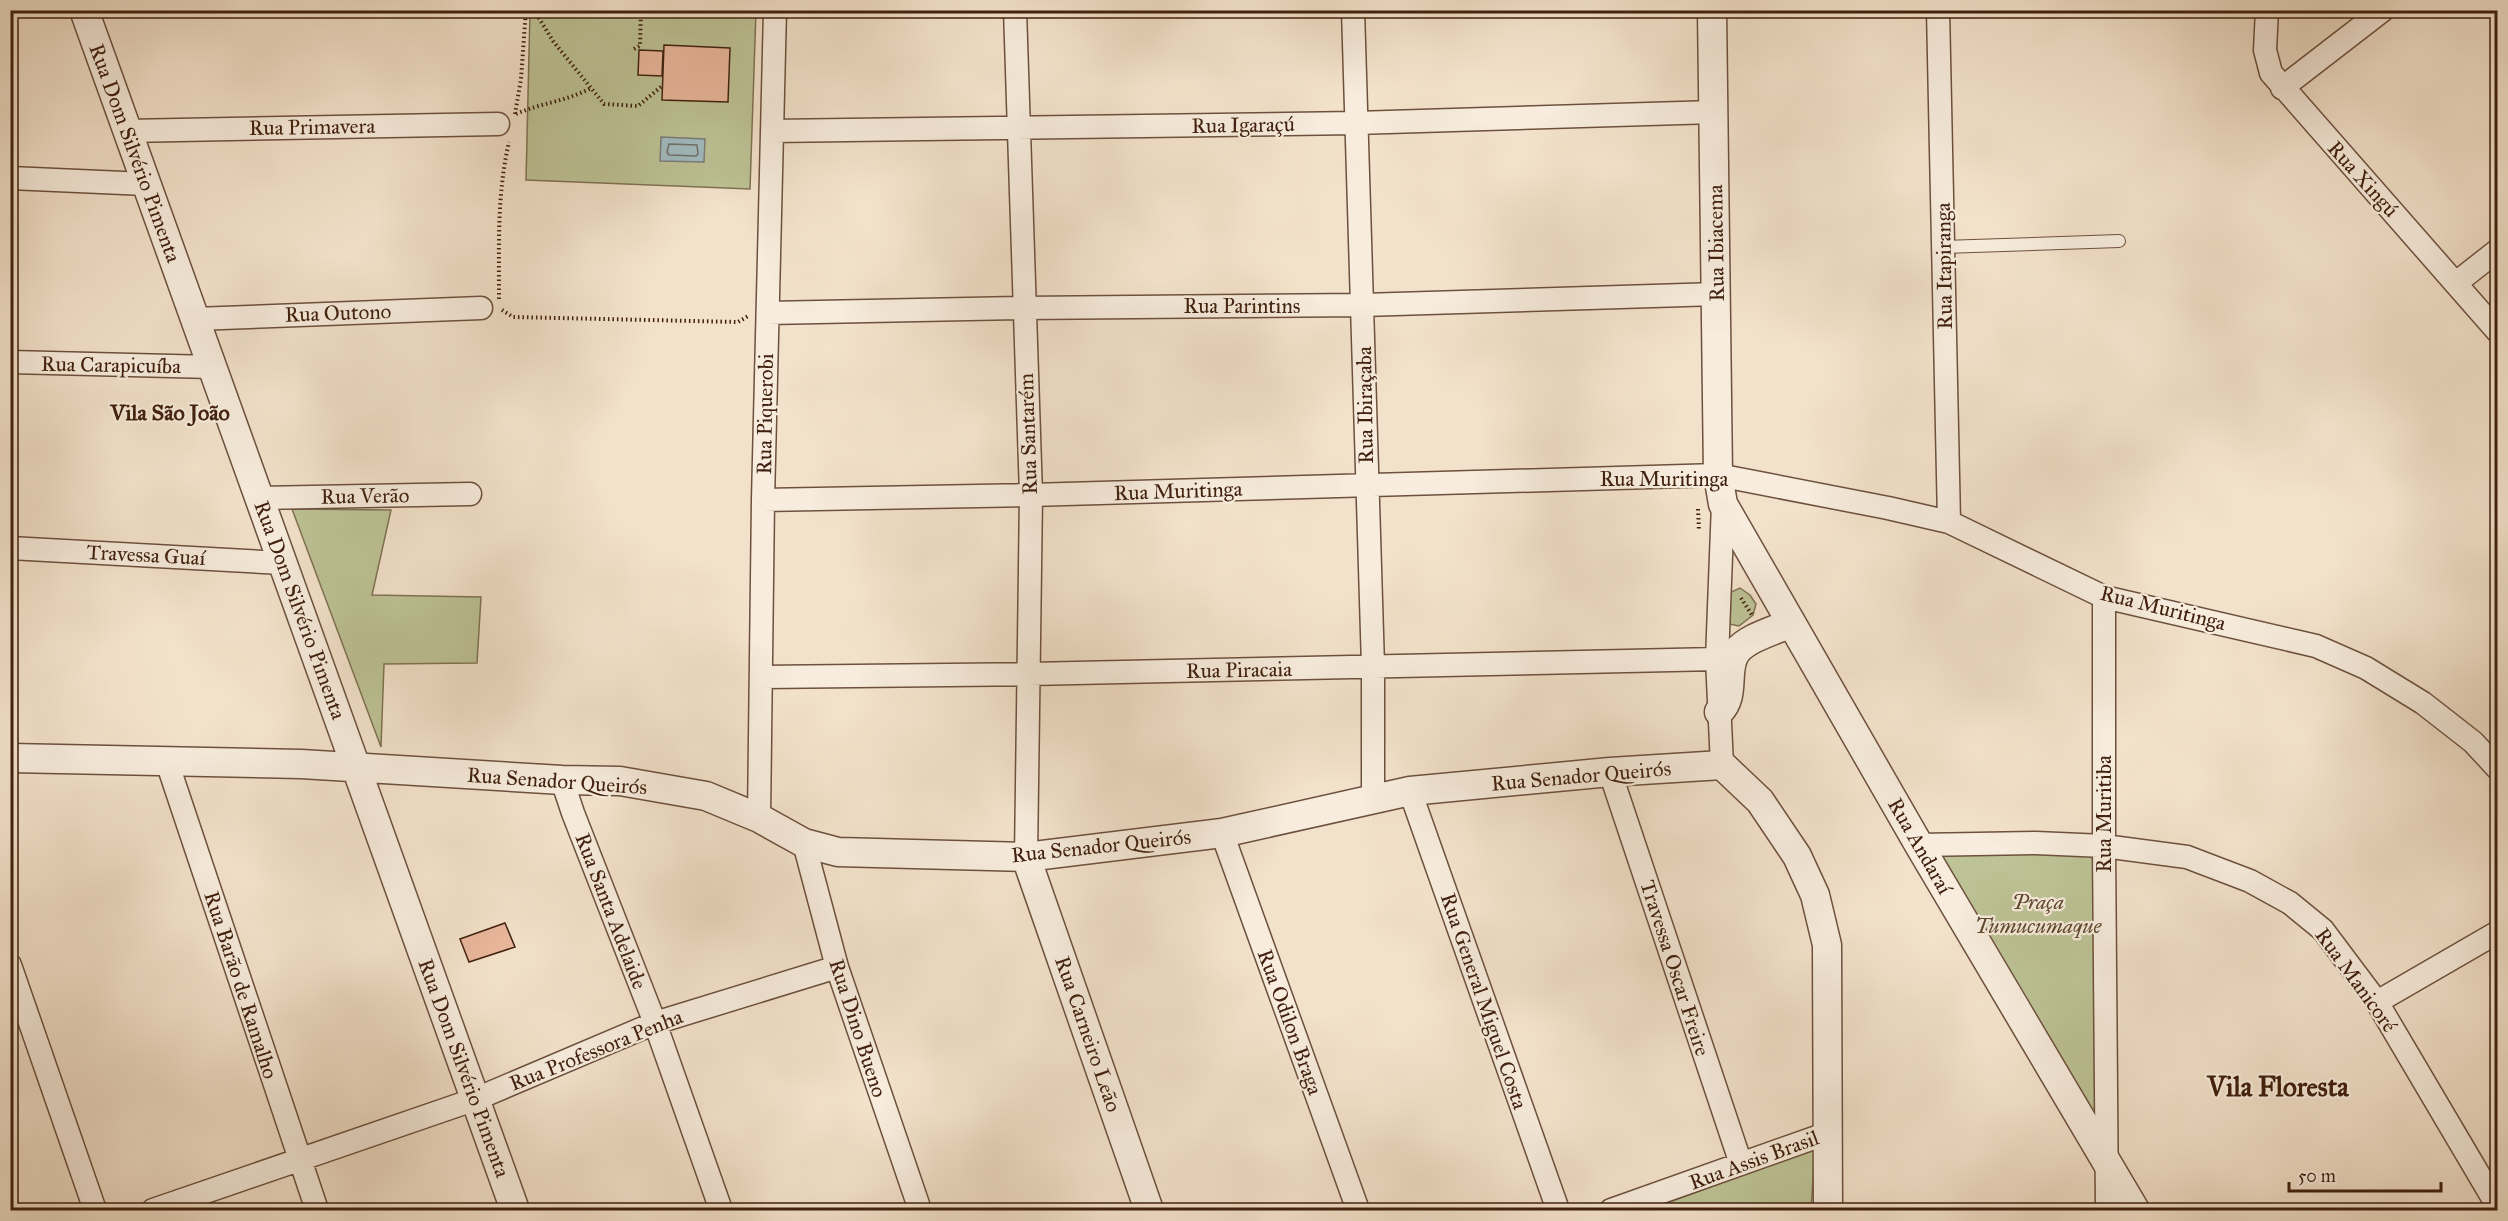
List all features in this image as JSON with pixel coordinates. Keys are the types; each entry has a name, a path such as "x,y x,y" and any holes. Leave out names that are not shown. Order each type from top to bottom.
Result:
{"street":[{"name":"Rua Dom Silvério Pimenta","path":"84,10 515,1210"},
{"name":"Rua Piquerobi","path":"759,818 763,500 775,10"},
{"name":"Rua Santarém","path":"1015,10 1030,495 1030,674 1026,857"},
{"name":"Rua Ibiraçaba","path":"1353,10 1372,666 1372,799"},
{"name":"Rua Ibiacema","path":"1712,10 1718,475"},
{"name":"Rua Itapiranga","path":"1938,10 1949,522"},
{"name":"Rua Xingú","path":"2267,10 2265,50 2271,74 2498,332"},
{"path":"2282,88 2383,10"},
{"name":"Rua Igaraçú","path":"772,131 1356,123 1714,112"},
{"name":"Rua Primavera","path":"127,131 509,125"},
{"path":"10,178 146,184"},
{"path":"2456,283 2498,250"},
{"name":"Rua Parintins","path":"768,313 1363,305 1717,294"},
{"name":"Rua Outono","path":"195,319 481,308"},
{"name":"Rua Carapicuíba","path":"10,362 212,368"},
{"name":"Rua Muritinga","path":"763,500 1030,495 1718,475 1949,522 2104,597 2316,646 2366,668 2423,703 2473,742 2498,769"},
{"name":"Rua Andaraí","path":"1718,475 1724,504 1791,623 1919,845 2135,1210"},
{"name":"Rua Verão","path":"259,498 470,494"},
{"path":"1724,504 1717,659 1722,765 1760,801 1797,856 1815,896 1827,945 1828,1210"},
{"name":"Travessa Guaí","path":"10,548 282,562"},
{"name":"Rua Muritiba","path":"2104,597 2107,1210"},
{"path":"1719,712 1728,704 1735,654 1745,644 1791,623"},
{"name":"Rua Piracaia","path":"761,677 1030,674 1717,659"},
{"name":"Rua Senador Queirós","path":"10,758 166,759 356,767 562,780 620,781 706,796 759,818 804,843 838,852 1026,857 1222,833 1410,791 1610,772 1722,765"},
{"name":"Rua Barão de Ramalho","path":"166,759 317,1210"},
{"name":"Travessa Oscar Freire","path":"1610,772 1741,1164"},
{"name":"Rua Santa Adelaide","path":"562,780 655,1023 721,1210"},
{"name":"Rua General Miguel Costa","path":"1410,791 1558,1210"},
{"name":"Rua Odilon Braga","path":"1222,833 1358,1210"},
{"name":"Rua Dino Bueno","path":"804,843 837,967 920,1210"},
{"name":"Rua Manicoré","path":"1919,845 2036,843 2104,846 2187,857 2250,881 2290,903 2323,930 2377,1002 2498,1207"},
{"name":"Rua Carneiro Leão","path":"1026,857 1149,1210"},
{"path":"2377,1002 2498,932"},
{"path":"10,965 95,1210"},
{"name":"Rua Professora Penha","path":"153,1210 476,1099 655,1023 837,967"},
{"name":"Rua Assis Brasil","path":"1611,1210 1828,1133"}],"lane":[{"path":"1943,248 2119,241"}],"path":[{"path":"526,10 521,79 509,125 502,175 499,308 513,317 738,322 751,314 768,313"},
{"path":"534,10 553,41 604,104 638,105 662,86"},
{"path":"634,49 640,46 641,10"},
{"path":"509,125 534,106 575,97 591,88"}],"green space":[{"path":"530,11 756,11 750,189 526,180"},
{"path":"292,509 391,510 372,595 481,597 477,663 384,664 381,747"},
{"path":"1740,588 1750,595 1756,604 1753,615 1739,626 1729,624 1729,593"},
{"name":"Praça Tumucumaque","path":"1937,854 2095,854 2098,1141"},
{"path":"1815,1149 1811,1210 1659,1210 1658,1206"}],"water":[{"path":"661,137 705,139 704,162 660,161"}],"building":[{"path":"664,45 730,48 728,102 662,100"},
{"path":"639,50 663,51 662,76 638,75"},
{"path":"505,923 515,947 469,962 460,939"}],"district":[{"name":"Vila São João","path":"170,412"},
{"name":"Vila Floresta","path":"2278,1087"}]}
